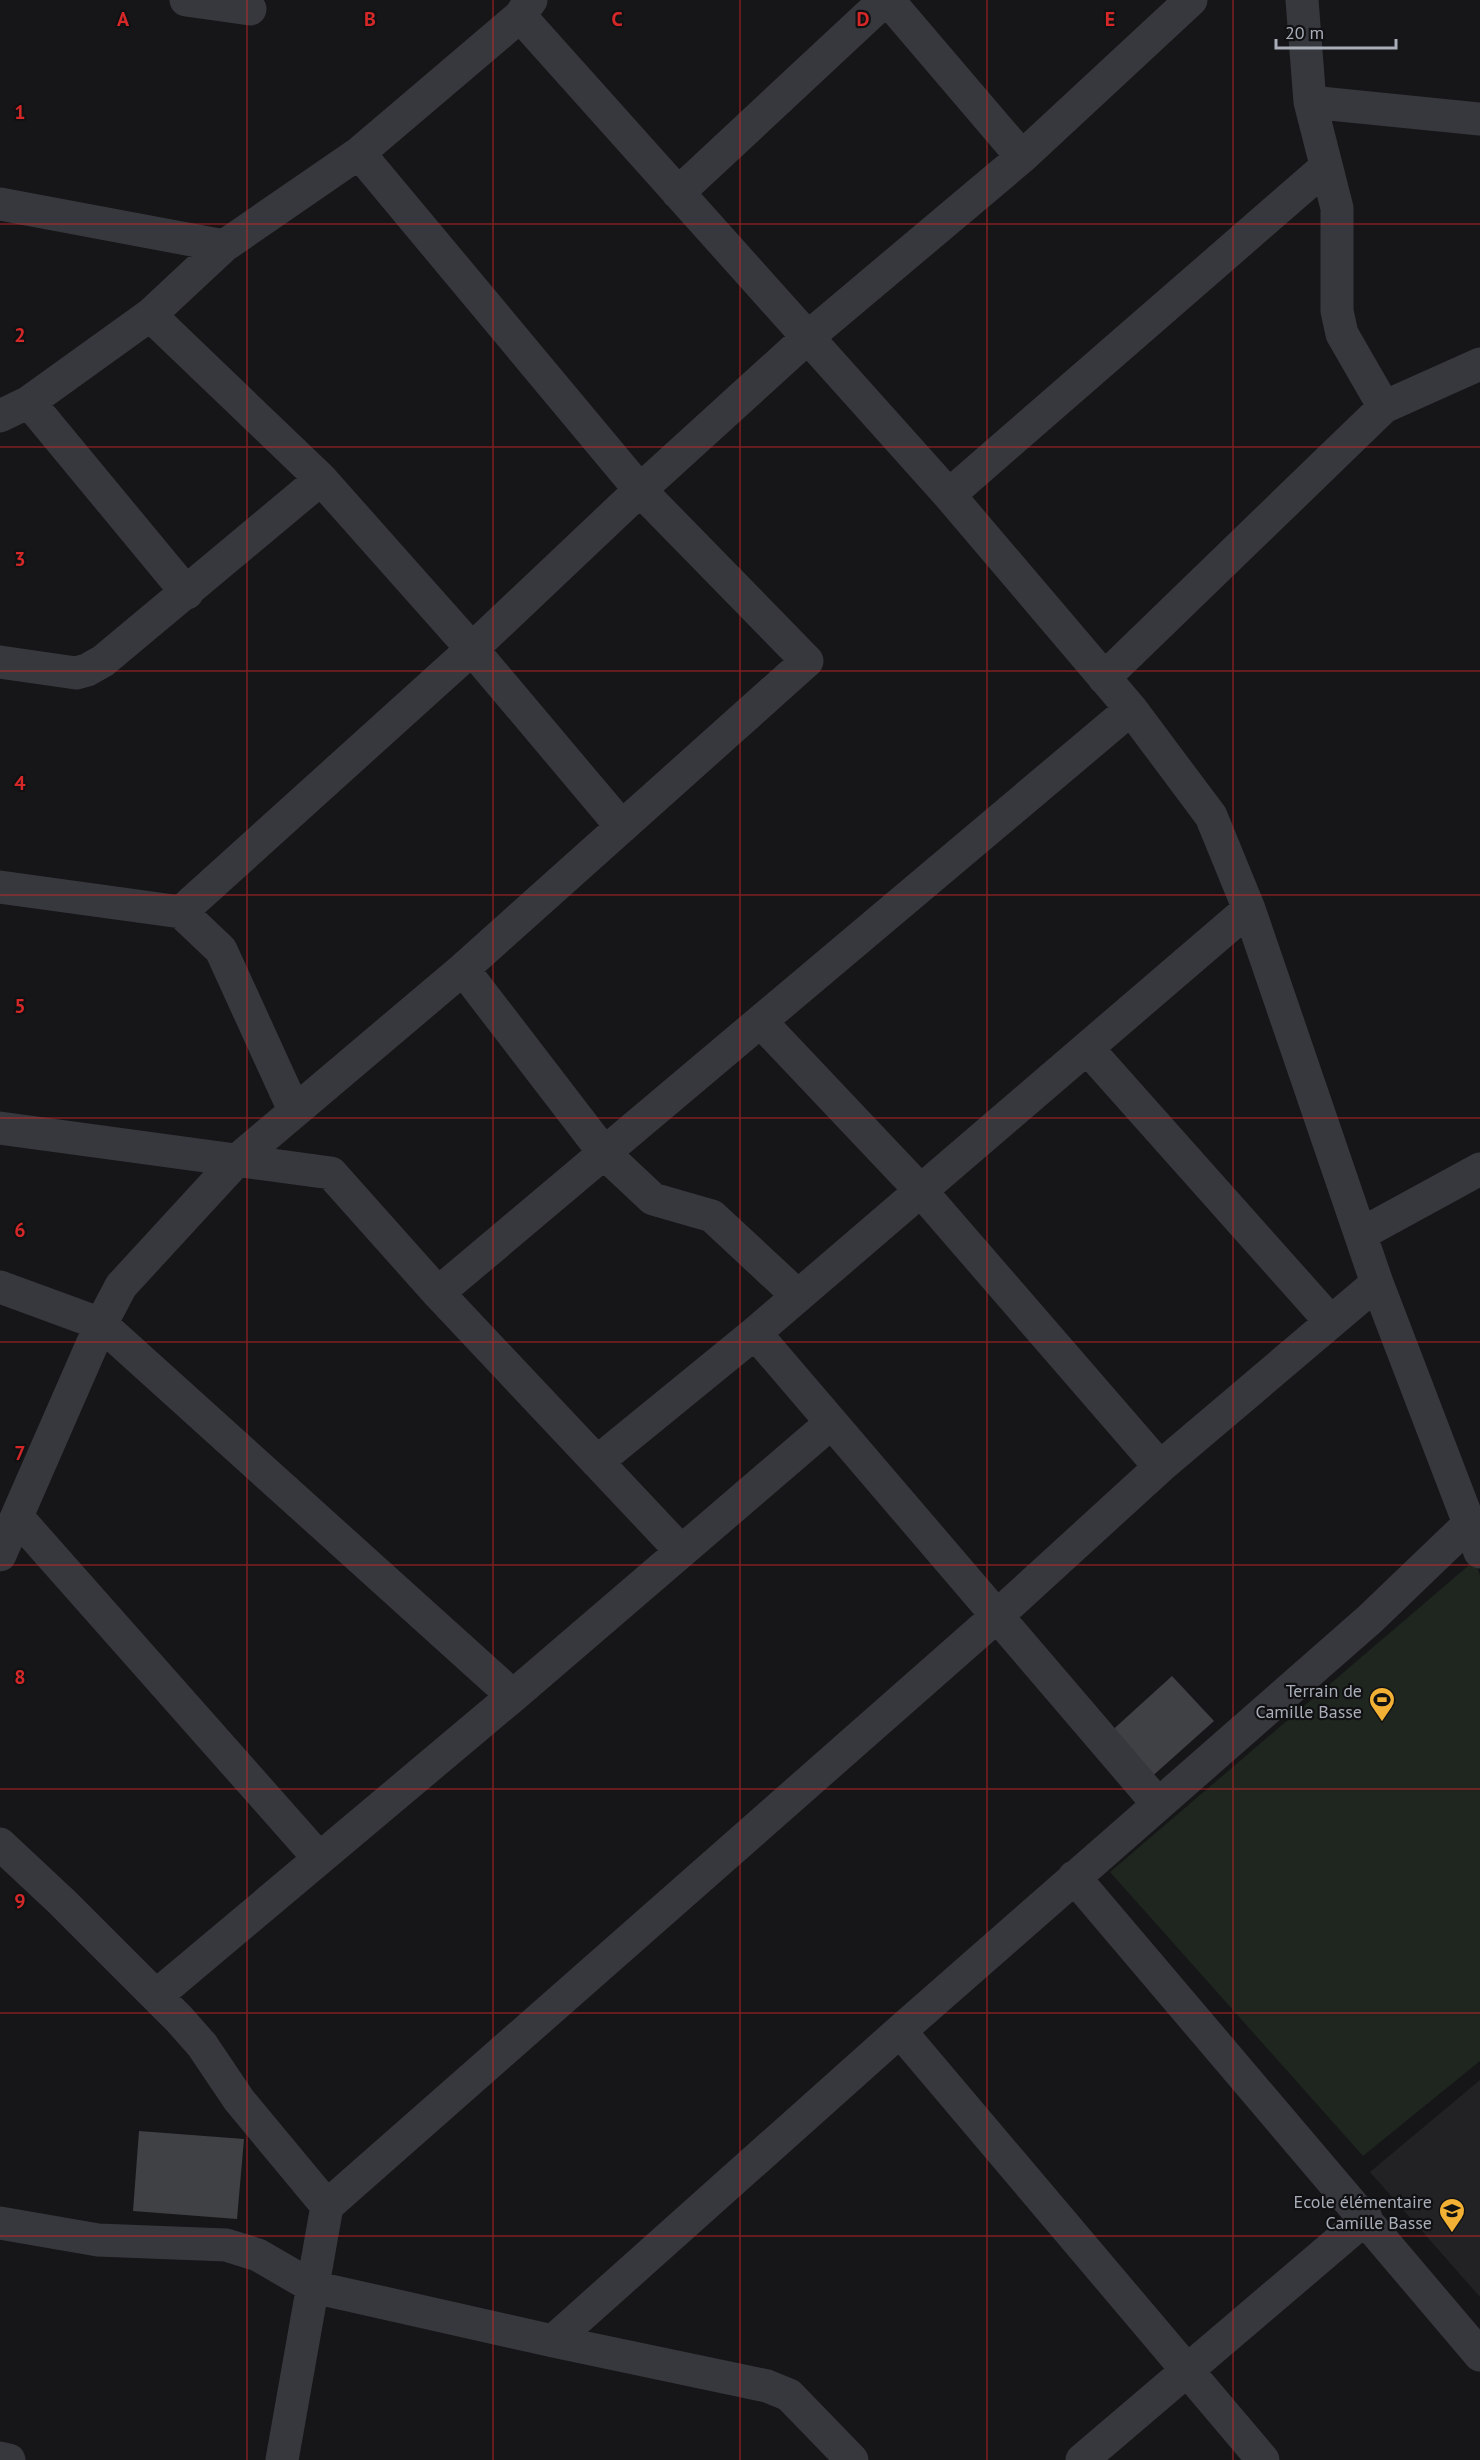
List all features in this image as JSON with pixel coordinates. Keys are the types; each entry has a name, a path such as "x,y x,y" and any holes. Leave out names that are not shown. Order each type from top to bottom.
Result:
{"street":[{"path":"186,0 250,9"},
{"path":"678,194 887,0 1022,157"},
{"path":"181,912 472,649 640,489 807,338 1022,157 1191,0"},
{"path":"1302,0 1310,102 1337,208 1337,311 1342,334 1384,407"},
{"path":"187,593 14,409 150,315 224,246 359,153 526,8 678,194 949,495 1131,709 1211,816 1249,909 1377,1283 1475,1537 1370,1619 1074,1877 553,2341"},
{"path":"1310,102 1480,119"},
{"path":"0,1556 101,1324 121,1286 236,1161 463,969 807,661 640,489 359,153"},
{"path":"949,495 1326,166"},
{"path":"0,204 224,246"},
{"path":"150,315 321,479 472,649 622,827"},
{"path":"1104,678 1384,407 1480,364"},
{"path":"0,662 76,673 103,662 321,479"},
{"path":"438,1293 1131,709"},
{"path":"0,887 181,912 221,950 294,1110"},
{"path":"597,1462 754,1334 1249,909"},
{"path":"463,969 605,1154 653,1198 712,1216 798,1296"},
{"path":"761,1022 921,1191 1160,1467"},
{"path":"1087,1048 1331,1322"},
{"path":"0,1128 331,1173 438,1293 681,1551"},
{"path":"1361,1234 1480,1169"},
{"path":"282,2460 327,2206 997,1616 1160,1467 1377,1283"},
{"path":"0,1287 101,1324 513,1696"},
{"path":"754,1334 1158,1804"},
{"path":"156,1996 318,1857 513,1696 831,1423"},
{"path":"18,1518 318,1857"},
{"path":"0,1844 62,1902 202,2045 239,2100 327,2206"},
{"path":"1074,1877 1366,2218 1480,2355"},
{"path":"900,2031 1263,2460"},
{"path":"1082,2460 1366,2218"},
{"path":"0,2223 98,2240 226,2245 258,2255 313,2287 767,2386 789,2395 852,2460"},
{"path":"0,2458 9,2460"}],"shaded area":[{"name":"Terrain de Camille Basse","path":"1475,1560 1480,1575 1480,2061 1363,2156 1110,1872"},
{"name":"Ecole élémentaire Camille Basse","path":"1480,2080 1480,2297 1370,2172"}],"building":[{"path":"1172,1676 1214,1721 1148,1780 1107,1735"},
{"path":"139,2131 244,2139 237,2219 133,2211"}],"place":[{"name":"Terrain de Camille Basse","path":"1382,1723"},
{"name":"Ecole élémentaire Camille Basse","path":"1452,2234"}]}
